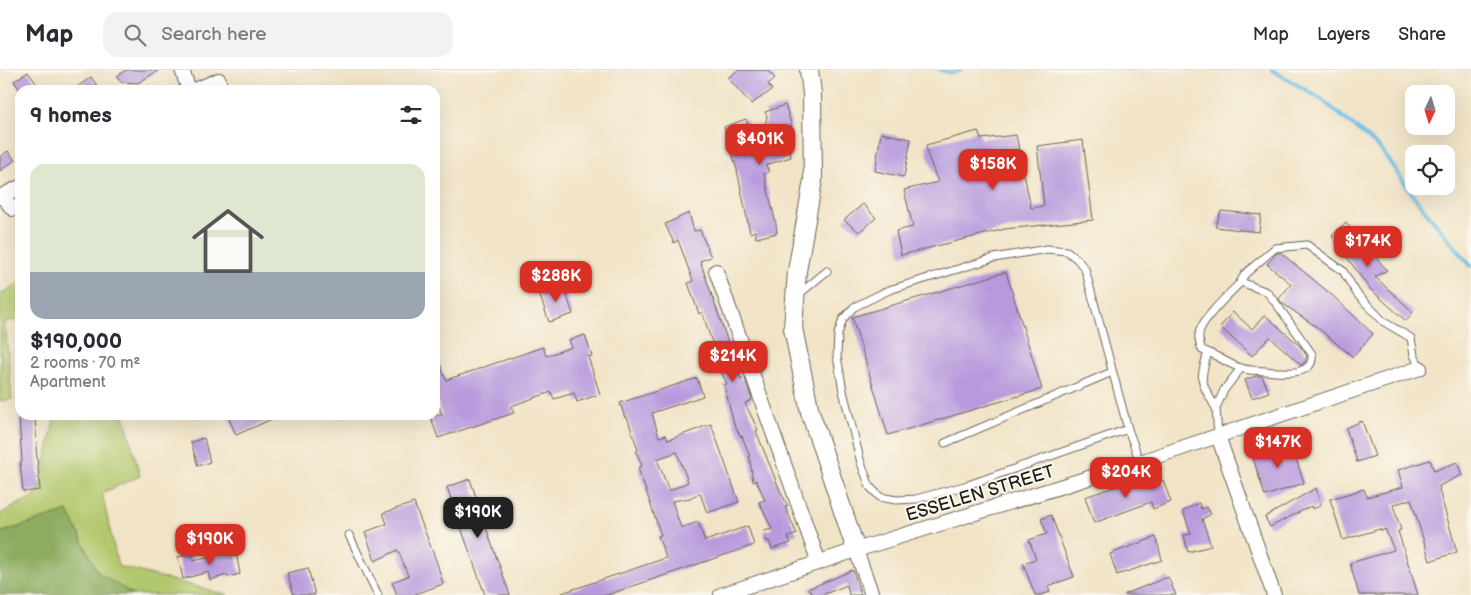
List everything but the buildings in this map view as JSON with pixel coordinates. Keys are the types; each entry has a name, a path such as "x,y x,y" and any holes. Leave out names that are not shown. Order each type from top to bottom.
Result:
{"street":[{"path":"182,70 187,85"},
{"path":"809,70 812,93 813,180 797,271 793,328 810,412 872,595"},
{"path":"206,85 218,80"},
{"path":"13,209 2,193 15,189"},
{"path":"716,271 819,563"},
{"name":"ESSELEN STREET","path":"721,595 856,550 1140,462 1420,368"},
{"path":"1218,436 1274,595"}],"lane":[{"path":"1239,284 1241,282 1267,292 1309,349 1313,361 1303,371 1286,373 1241,368 1202,350 1199,343 1199,332 1208,316 1239,284 1245,274 1275,248 1307,245 1342,271 1357,294 1384,322 1411,338 1414,355 1420,368"},
{"path":"1128,429 950,490 916,499 896,500 880,497 870,487 862,463 842,382 837,356 838,334 843,319 854,307 889,290 994,258 1047,249 1066,251 1077,259 1085,269 1128,429 1140,462"},
{"path":"796,298 827,272"},
{"path":"1208,352 1201,374 1202,385 1216,408 1218,436"},
{"path":"1216,408 1224,390 1241,368"},
{"path":"945,443 1112,372"},
{"path":"349,535 378,595"}],"green space":[{"path":"15,286 15,320 5,322 12,399 0,401 0,294"},
{"path":"54,420 125,420 140,476 102,493 118,566 228,595 134,595 98,573 68,511 0,533 0,514 39,493"},
{"path":"68,511 98,573 134,595 0,595 0,533"}],"waterway":[{"path":"940,70 953,73 961,70"},
{"path":"1272,70 1321,99 1380,148 1418,202 1471,266"}]}
